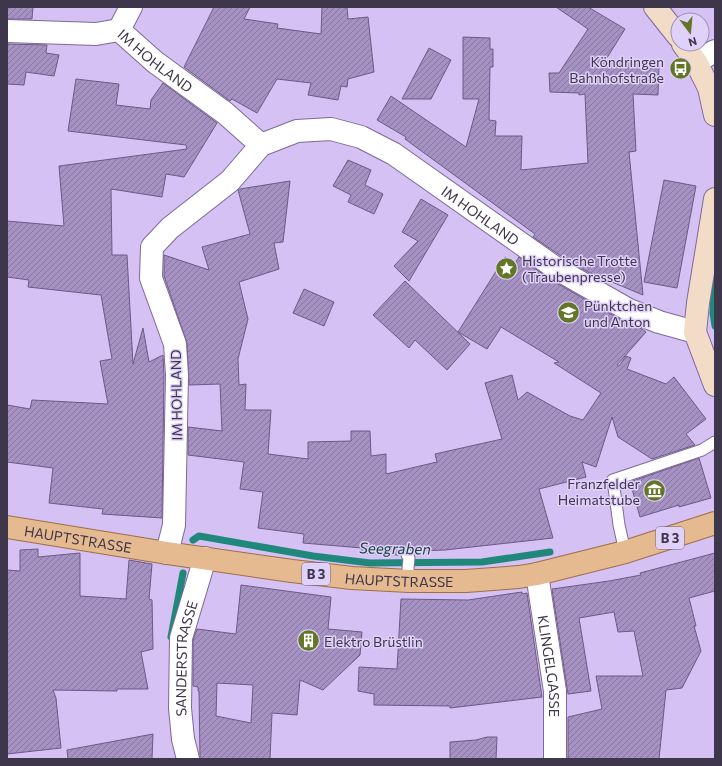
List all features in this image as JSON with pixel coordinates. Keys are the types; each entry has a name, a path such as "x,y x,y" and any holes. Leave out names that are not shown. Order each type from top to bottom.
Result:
{"main road":[{"name":"HAUPTSTRASSE","path":"7,527 167,553 292,571 345,577 408,566 466,581 519,577 537,574 625,552 715,523"}],"street":[{"path":"119,30 131,7"},
{"path":"655,7 670,26"},
{"name":"IM HOHLAND","path":"7,31 96,34 119,30 155,62 225,113 261,145"},
{"path":"696,62 715,51"},
{"path":"689,52 696,62 709,88 715,115"},
{"name":"IM HOHLAND","path":"167,553 174,525 178,375 175,344 151,278 152,247 176,223 230,181 261,145 297,131 331,129 361,137 394,154 557,269 630,310 659,322 695,332"},
{"path":"715,199 698,303 695,332 715,385"},
{"name":"SANDERSTRASSE","path":"188,759 183,739 180,708 181,638 205,558"},
{"name":"KLINGELGASSE","path":"537,574 555,691 555,759"}],"lane":[{"path":"625,552 619,525 613,480 702,450 715,442"}],"building":[{"path":"7,7 33,7 32,19 7,19"},
{"path":"214,7 250,7 244,19 278,24 277,28 321,34 322,7 347,7 348,19 368,17 374,72 348,79 347,87 341,86 338,100 308,95 311,83 277,79 257,113 232,99 230,101 184,67"},
{"path":"556,7 588,7 625,29 605,61 648,61 648,66 659,66 658,95 633,94 636,151 629,152 643,295 588,272 564,258 533,237 535,234 405,139 406,137 377,120 391,96 466,147 479,99 463,99 463,37 490,38 490,49 493,49 493,67 490,67 489,120 496,121 495,136 522,136 521,170 588,163 585,94 579,95 579,93 550,92 549,73 559,73 588,29"},
{"path":"7,44 47,45 46,53 59,55 54,76 26,72 24,85 7,84"},
{"path":"429,48 451,60 431,99 402,99"},
{"path":"76,79 119,84 116,105 150,109 151,100 163,83 217,123 184,177 166,174 162,197 111,189 112,255 127,255 133,364 143,328 149,362 163,355 162,518 102,514 103,509 49,503 53,468 7,462 7,405 30,409 32,400 108,404 100,361 112,359 101,295 28,287 29,280 7,277 7,221 64,226 59,166 187,149 186,145 68,131"},
{"path":"348,160 371,170 365,185 383,194 374,214 348,202 351,195 333,186"},
{"path":"664,180 696,186 677,288 644,282"},
{"path":"290,181 283,242 274,243 279,269 239,282 248,319 238,359 239,385 246,384 245,410 271,410 268,454 308,459 308,442 351,441 351,431 370,431 371,456 386,454 386,474 437,462 435,454 502,439 485,383 512,375 518,400 527,392 570,416 583,420 601,393 554,363 559,362 501,327 487,349 458,332 505,257 515,263 519,257 551,280 623,321 646,332 617,365 619,366 626,356 631,358 627,369 666,384 674,377 706,419 686,434 695,445 652,459 618,437 612,417 596,467 582,462 586,477 539,489 553,538 445,550 413,551 406,548 403,549 398,555 362,553 362,548 303,543 304,534 258,528 263,492 240,489 244,462 188,455 188,427 222,431 220,384 189,385 187,343 164,276 164,255 209,270 202,247 250,234 238,190"},
{"path":"421,199 448,215 409,281 394,266 418,241 402,232"},
{"path":"405,281 470,344 447,370 415,340 409,348 373,315"},
{"path":"304,289 334,302 324,326 293,313"},
{"path":"699,458 711,498 679,507 679,505 640,517 630,482"},
{"path":"38,549 38,557 80,553 80,596 126,599 129,560 152,564 149,599 152,600 153,649 141,652 148,689 117,689 117,691 53,690 56,698 61,748 7,754 7,570 20,571 20,550"},
{"path":"715,553 715,591 689,598 696,626 694,626 701,651 682,688 666,690 659,759 568,759 568,717 602,709 596,676 643,676 634,631 618,632 614,612 579,618 591,691 568,694 552,589 641,575 640,573"},
{"path":"241,585 331,597 328,629 362,632 360,655 323,690 300,680 297,715 272,713 270,759 200,759 199,691 198,687 193,686 193,640 197,629 236,634","holes":["217,683 253,685 251,723 216,716"]},
{"path":"522,592 522,594 527,593 542,697 450,708 450,706 374,705 374,694 358,691 359,667 397,669 401,599 468,600"},
{"path":"153,734 152,759 68,759 67,750"},
{"path":"487,737 497,737 496,759 450,759 450,742 476,740"}],"waterway":[{"name":"Seegraben","path":"715,277 713,313 715,326"},
{"name":"Seegraben","path":"193,540 199,536 313,556 370,563 482,562 550,552"},
{"name":"Seegraben","path":"171,637 183,573"}],"place":[{"name":"Köndringen Bahnhofstraße","path":"680,69"},
{"name":"Historische Trotte (Traubenpresse)","path":"506,268"},
{"name":"Pünktchen und Anton","path":"568,313"},
{"name":"Franzfelder Heimatstube","path":"655,491"},
{"name":"Elektro Brüstlin","path":"308,641"}]}
